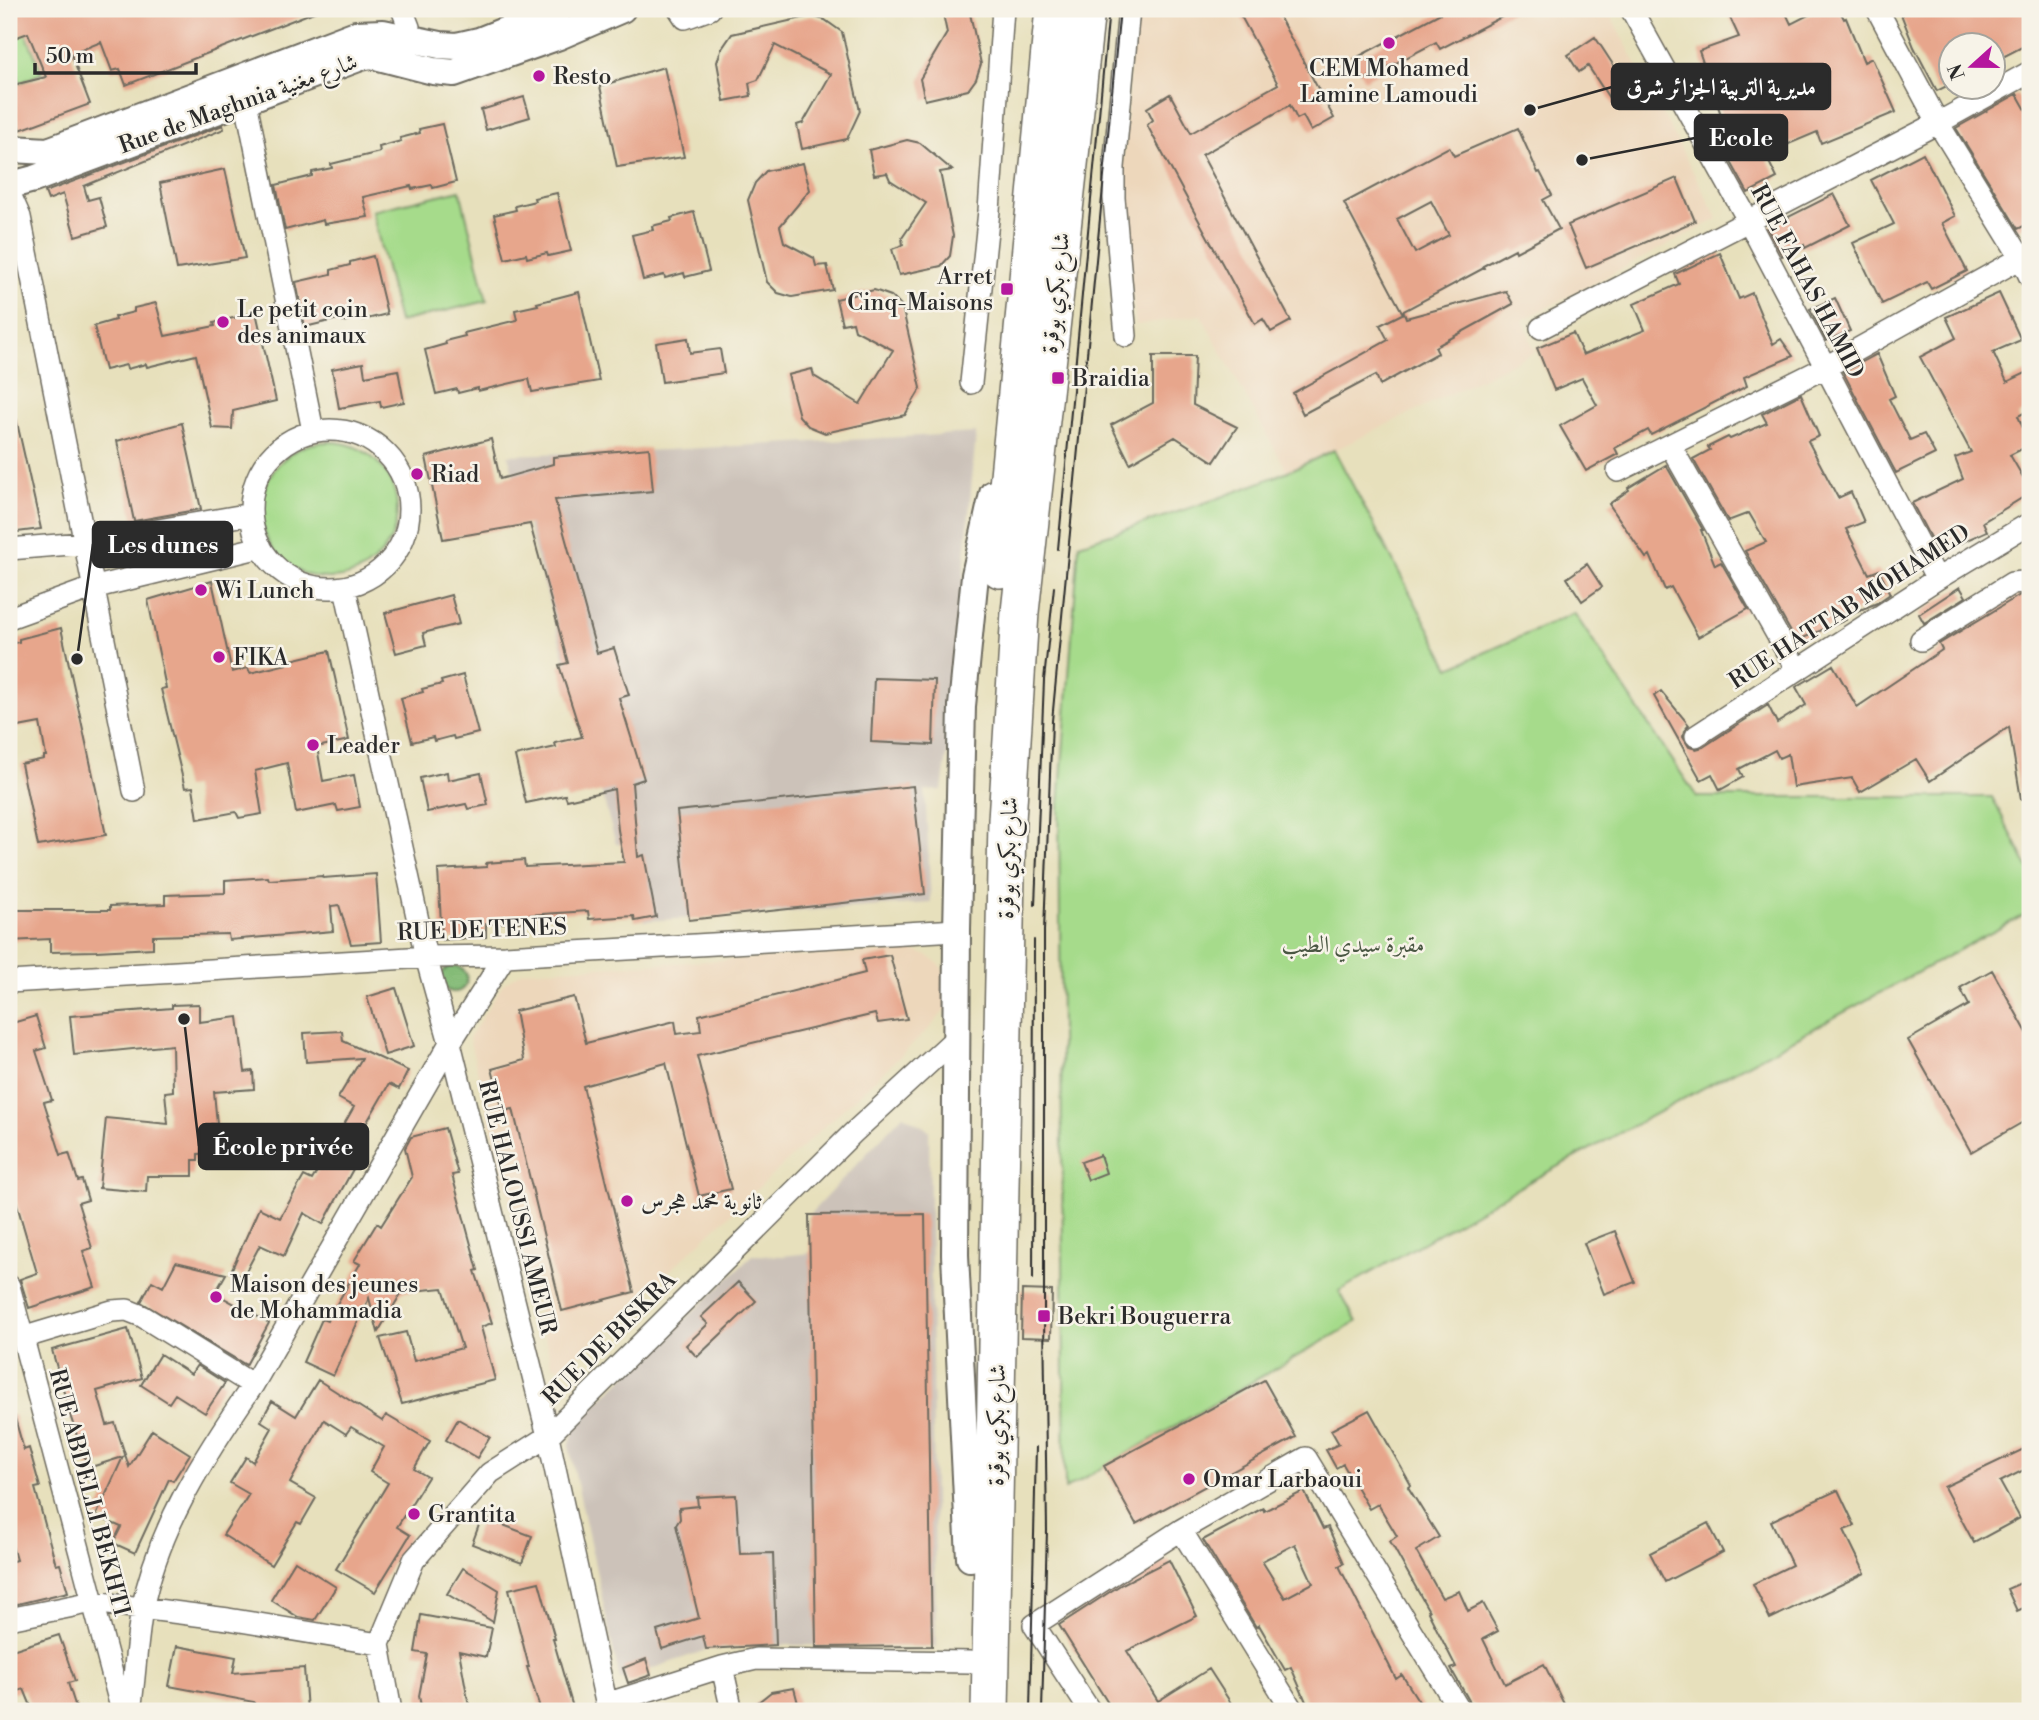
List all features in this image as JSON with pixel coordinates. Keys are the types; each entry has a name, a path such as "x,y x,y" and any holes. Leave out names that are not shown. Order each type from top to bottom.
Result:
{"highway":[{"name":"شارع بكري بوقرة","path":"972,1711 970,1558 983,793 996,607 1054,9"},
{"name":"شارع بكري بوقرة","path":"990,1711 1007,820 1020,612 1086,9"}],"street":[{"path":"402,9 409,27 408,51"},
{"name":"Rue de Maghnia شارع مغنية","path":"10,148 48,152 243,88 361,57 479,41 559,9"},
{"name":"Rue de Maghnia شارع مغنية","path":"408,51 433,71 460,71 559,36 622,9"},
{"path":"679,9 685,18 710,9"},
{"path":"971,383 989,211 1003,9"},
{"path":"1126,336 1114,198 1114,167 1129,9"},
{"path":"1618,471 2027,263 1938,123 1877,9"},
{"name":"RUE FAHAS HAMID","path":"1634,10 1937,579"},
{"path":"1541,328 1938,123 2030,72"},
{"path":"243,88 313,431"},
{"name":"Rue de Maghnia شارع مغنية","path":"11,189 243,88"},
{"path":"10,148 19,166 11,189 20,217 134,792"},
{"path":"970,1558 955,1255 955,1039 962,706 975,575 1018,387"},
{"path":"338,430 373,443 383,450 399,470 408,494 409,519 396,554 369,579 345,588 323,589 300,583 281,572 265,555 255,535 251,514 253,491 261,470 274,453 292,439 313,431 338,430"},
{"path":"1670,445 1797,670"},
{"path":"9,549 83,543 251,514"},
{"name":"RUE HATTAB MOHAMED","path":"1696,736 1937,579 2030,523"},
{"path":"9,618 92,588 261,547"},
{"path":"1921,640 2012,583 2023,582 2030,586"},
{"name":"RUE HALOUSSI AMEUR","path":"345,588 426,957 548,1436 607,1707"},
{"name":"RUE DE TENES","path":"9,982 426,957 505,956 957,930"},
{"path":"130,1711 142,1608 165,1534 222,1430 253,1385 450,1043 505,956"},
{"name":"RUE DE BISKRA","path":"379,1644 414,1560 490,1473 548,1436 853,1133 955,1039"},
{"name":"RUE ABDELLI BEKHTI","path":"9,1286 122,1711"},
{"path":"22,1338 112,1311 127,1311 142,1317 253,1385"},
{"path":"1090,1711 1034,1625 1181,1530 1307,1458 1460,1711"},
{"path":"1181,1530 1293,1711"},
{"path":"9,1619 93,1602 242,1621 379,1644 390,1711"},
{"path":"607,1707 722,1667 757,1659 971,1661"},
{"path":"722,1667 732,1711"}],"shaded area":[{"path":"1134,9 1605,9 1718,219 1523,320 1535,352 1288,473 1201,315 1136,325 1121,199"},
{"path":"976,433 949,739 942,790 925,791 931,903 644,921 636,845 616,844 508,455 666,450"},
{"name":"ثانوية محمد هجرس","path":"912,950 928,956 940,965 948,981 945,1010 928,1030 564,1369 552,1365 469,1038 503,984 523,971"},
{"path":"903,1115 929,1130 936,1647 777,1645 706,1650 620,1680 569,1446 576,1423 753,1255 811,1253 809,1215"}],"green space":[{"path":"9,9 16,9 42,73 20,83 15,67 9,69"},
{"path":"460,190 487,301 399,322 372,211"},
{"path":"329,442 355,447 377,462 392,484 397,510 392,536 377,558 355,573 329,578 303,573 281,558 266,536 261,510 266,484 281,462 303,447"},
{"name":"مقبرة سيدي الطيب","path":"1334,450 1450,668 1574,613 1697,797 1992,797 2030,871 2030,912 1525,1184 1339,1291 1357,1322 1065,1489 1059,806 1079,544 1241,490"},
{"path":"454,966 463,970 467,979 463,988 454,992 445,988 441,979 445,970"}],"building":[{"path":"9,9 319,10 126,85 120,69 112,71 101,42 71,54 90,104 20,130 12,108 9,109 9,86 46,77 28,33 9,40"},
{"path":"942,9 969,9 981,64 976,79 968,90 925,100 920,79 947,33"},
{"path":"1237,9 1275,9 1334,118 1311,131 1303,116 1297,119 1290,105 1202,155 1291,321 1271,332 1263,319 1255,324 1147,125 1153,120 1147,108 1170,94 1191,133 1278,84"},
{"path":"1448,9 1517,9 1440,49 1436,42 1364,80 1354,59"},
{"path":"1726,9 1784,9 1791,24 1820,9 1839,9 1844,19 1846,18 1864,62 1872,58 1896,112 1821,143 1817,132 1765,154 1777,178 1748,193 1720,142 1729,138 1699,51 1739,37"},
{"path":"1899,9 2030,9 2030,43 2008,54 2008,32 1938,32 1937,91 1914,47"},
{"path":"811,16 825,20 842,32 860,111 847,139 802,149 797,125 803,123 831,74 775,45 758,80 749,83 751,96 724,101 717,62 721,50 732,34"},
{"path":"1595,37 1633,95 1615,107 1588,66 1579,72 1568,55"},
{"path":"664,67 684,157 617,167 600,86"},
{"path":"2017,94 2030,117 2030,223 2018,229 1956,128 2003,102 2008,102 2008,99"},
{"path":"524,97 530,117 486,130 481,110"},
{"path":"442,124 456,182 433,188 432,185 412,189 411,186 363,197 368,217 324,224 323,220 285,230 276,185 312,176 312,172 332,168 331,164 380,152 379,147 420,133 419,129"},
{"path":"223,125 224,129 84,186 88,200 99,197 107,227 75,236 63,194 48,200 45,192"},
{"path":"1518,128 1538,173 1540,172 1552,195 1543,200 1559,229 1516,252 1515,249 1402,312 1344,203 1449,147 1454,156","holes":["1431,201 1449,235 1415,253 1397,219"]},
{"path":"907,140 920,143 952,170 940,172 953,236 950,256 941,266 899,275 892,249 903,245 902,238 926,203 890,180 887,173 874,175 869,150"},
{"path":"1923,153 1955,216 1942,223 1967,271 1931,289 1927,282 1882,304 1853,243 1894,224 1871,180"},
{"path":"803,163 810,190 780,226 784,242 814,258 816,266 827,265 833,290 792,297 778,293 767,282 748,200 755,183 766,171"},
{"path":"225,169 245,258 177,269 160,183"},
{"path":"1677,178 1695,221 1586,268 1568,225"},
{"path":"557,193 571,251 527,258 526,254 505,259 494,215 516,210 515,206 535,201 534,198"},
{"path":"1834,194 1850,225 1805,248 1804,245 1782,256 1767,228"},
{"path":"694,212 709,271 685,277 684,273 643,280 632,235 653,230 652,226"},
{"path":"1720,253 1739,299 1752,293 1773,344 1781,339 1793,356 1744,377 1747,386 1651,435 1648,430 1615,448 1618,454 1586,471 1560,426 1597,405 1582,378 1554,390 1537,348 1573,333 1583,355 1645,330 1634,304 1679,284 1675,274"},
{"path":"373,256 387,314 343,322 342,318 305,327 296,282 331,274 331,270"},
{"path":"874,290 891,296 902,306 921,388 905,415 825,433 808,426 799,416 788,375 812,369 814,376 860,404 893,350 855,330 853,322 842,324 836,299"},
{"path":"1506,291 1513,304 1435,347 1438,353 1380,385 1376,375 1303,414 1293,393 1388,340 1380,325 1404,313 1406,318"},
{"path":"579,292 599,381 532,392 529,379 478,391 478,388 458,393 457,389 436,394 425,350 465,336 464,333 517,320 515,310"},
{"path":"1999,293 2021,340 1993,352 2007,382 2030,371 2030,410 2018,416 2030,445 2010,455 2030,493 1983,522 1987,531 1938,553 1912,503 1963,479 1955,458 1971,452 1920,357 1956,338 1946,317"},
{"path":"1835,298 1850,331 1826,341 1810,309"},
{"path":"156,303 165,336 215,326 214,323 256,312 276,401 233,411 232,429 212,428 196,355 147,367 146,364 127,369 126,365 105,370 94,326 134,312 134,308"},
{"path":"688,338 690,353 720,349 724,373 662,382 656,343"},
{"path":"1877,354 1895,396 1889,399 1910,440 1924,434 1935,454 1896,473 1843,372"},
{"path":"1153,356 1195,356 1193,405 1237,427 1214,462 1175,437 1130,463 1111,425 1153,403"},
{"path":"363,363 365,376 398,370 404,402 381,407 380,401 339,408 332,369"},
{"path":"1801,394 1819,436 1808,441 1838,498 1851,492 1864,522 1846,529 1869,574 1879,570 1890,594 1877,603 1845,616 1846,620 1796,641 1745,551 1766,542 1749,513 1728,521 1693,459 1710,450 1708,447 1728,437 1730,439 1767,423 1762,414"},
{"path":"16,418 41,529 9,533 9,419"},
{"path":"182,423 201,509 134,521 117,441"},
{"path":"491,439 500,479 553,464 553,457 649,448 653,491 555,500 597,653 614,648 629,695 619,698 644,779 632,783 638,857 644,855 656,917 635,921 634,916 589,919 588,911 528,915 529,921 486,924 486,937 442,940 438,870 487,867 486,863 524,860 525,867 624,862 614,789 567,800 565,795 526,803 515,756 556,747 555,743 582,737 559,665 568,663 530,524 443,539 426,457"},
{"path":"1666,465 1703,530 1715,565 1721,562 1748,609 1698,637 1671,587 1665,590 1650,555 1646,558 1609,504 1629,490 1628,488"},
{"path":"1587,564 1602,587 1582,601 1567,578"},
{"path":"212,581 232,672 248,668 250,673 329,651 349,740 317,747 323,781 354,775 360,807 338,811 336,805 296,813 287,763 255,771 262,814 239,818 236,812 198,819 193,787 185,788 161,689 166,688 148,600"},
{"path":"1960,587 1966,597 1924,623 1919,614"},
{"path":"451,595 459,624 423,633 426,645 396,653 385,613"},
{"path":"2020,595 2030,599 2030,799 2021,799 2009,727 1930,781 1916,759 1860,792 1852,778 1793,787 1788,754 1779,758 1775,750 1739,769 1743,777 1720,790 1712,774 1701,780 1654,696 1661,691 1689,725 1683,737 1689,747 1696,749 1768,705 1777,723 1806,705 1796,687 1833,665 1857,707 1942,650 1939,644"},
{"path":"61,628 106,835 38,846 21,764 44,759 46,756 40,723 13,728 9,707 9,644"},
{"path":"463,675 478,733 454,739 453,736 434,741 433,737 412,742 401,698"},
{"path":"874,678 935,680 933,745 871,742"},
{"path":"447,772 448,780 481,773 488,805 468,809 466,804 427,812 420,778"},
{"path":"913,786 925,894 689,920 677,811"},
{"path":"376,874 381,942 351,944 339,905 331,906 333,931 229,940 228,934 153,936 153,948 96,951 50,952 50,939 9,941 9,910 110,910 110,906 165,904 165,895 225,893 225,880"},
{"path":"890,955 907,1019 878,1023 875,1014 697,1056 731,1189 699,1196 666,1063 583,1086 634,1292 562,1311 513,1109 503,1111 492,1069 524,1060 515,1011 574,997 586,1043 675,1021 677,1034 701,1031 699,1015 865,973 862,960"},
{"path":"1992,970 2030,1038 2030,1118 1971,1152 1908,1040 1969,1005 1960,988"},
{"path":"396,988 414,1046 385,1055 367,997"},
{"path":"199,1004 199,1022 238,1017 245,1072 253,1071 254,1089 214,1092 217,1124 212,1124 213,1153 198,1154 198,1160 193,1160 193,1176 147,1176 146,1192 99,1188 106,1118 168,1124 165,1092 173,1091 172,1045 74,1055 70,1016"},
{"path":"36,1016 46,1048 36,1051 52,1100 44,1102 61,1155 69,1153 78,1181 82,1180 88,1200 78,1203 92,1248 83,1251 95,1287 29,1308 20,1279 37,1273 9,1177 9,1122 13,1121 9,1107 9,1024"},
{"path":"342,1031 343,1041 408,1071 399,1089 389,1084 349,1153 364,1149 323,1224 304,1213 284,1256 260,1245 243,1277 231,1271 259,1208 280,1218 304,1176 312,1180 354,1107 338,1098 362,1058 306,1062 304,1033"},
{"path":"445,1128 458,1174 452,1175 478,1270 475,1271 492,1323 481,1327 495,1380 402,1404 380,1338 406,1332 414,1361 462,1348 443,1288 402,1292 378,1332 369,1298 333,1376 303,1362 322,1319 327,1321 360,1264 354,1261 377,1223 381,1226 412,1177 405,1148 411,1137"},
{"path":"1100,1155 1106,1173 1088,1180 1081,1162"},
{"path":"925,1214 932,1646 816,1647 809,1215"},
{"path":"1615,1231 1635,1282 1604,1294 1584,1243"},
{"path":"176,1262 226,1274 215,1293 269,1323 246,1365 141,1302 152,1281 163,1287"},
{"path":"738,1282 756,1301 697,1357 686,1345 708,1324 701,1317"},
{"path":"1022,1290 1052,1291 1051,1338 1021,1337"},
{"path":"128,1329 142,1378 97,1391 107,1425 115,1423 129,1467 152,1430 190,1454 173,1481 169,1479 135,1553 113,1543 121,1527 96,1516 123,1457 88,1468 52,1350"},
{"path":"160,1354 191,1374 197,1365 225,1383 205,1413 175,1394 169,1403 141,1385"},
{"path":"318,1380 382,1421 386,1415 430,1441 414,1469 428,1477 397,1527 410,1535 375,1592 336,1569 388,1483 370,1472 384,1447 351,1427 346,1434 324,1420 290,1483 316,1498 301,1524 297,1522 271,1565 223,1535 249,1494 230,1483 246,1457 253,1462 272,1428 261,1421 272,1401 296,1416"},
{"path":"1264,1380 1296,1437 1136,1524 1104,1466"},
{"path":"1369,1410 1411,1485 1408,1487 1439,1537 1416,1551 1442,1598 1459,1591 1468,1611 1483,1603 1498,1631 1483,1639 1505,1684 1544,1664 1565,1706 1556,1711 1477,1711 1471,1704 1451,1669 1456,1667 1429,1611 1390,1541 1397,1536 1378,1504 1369,1509 1343,1464 1336,1468 1326,1450 1339,1444 1331,1430"},
{"path":"14,1415 24,1450 29,1448 40,1487 35,1488 56,1565 60,1564 68,1592 9,1606 9,1562 16,1560 9,1535 9,1416"},
{"path":"458,1419 490,1437 477,1458 446,1440"},
{"path":"2030,1446 2030,1467 2000,1482 2020,1518 1974,1543 1944,1487"},
{"path":"1838,1490 1855,1526 1844,1530 1865,1573 1770,1619 1753,1584 1792,1565 1771,1521"},
{"path":"1304,1491 1323,1529 1328,1527 1344,1563 1339,1566 1396,1679 1402,1675 1425,1711 1310,1711 1291,1667 1285,1670 1203,1540 1263,1508 1264,1511","holes":["1295,1544 1313,1583 1285,1598 1262,1561"]},
{"path":"736,1495 740,1554 773,1553 776,1645 706,1649 703,1636 662,1649 657,1631 699,1618 676,1525 680,1519 679,1508 698,1506 697,1497"},
{"path":"482,1517 532,1536 522,1563 472,1544"},
{"path":"1708,1523 1723,1552 1665,1582 1650,1553"},
{"path":"1169,1560 1197,1616 1127,1651 1158,1701 1209,1669 1236,1711 1113,1711 1059,1625 1122,1584"},
{"path":"295,1561 336,1587 315,1620 298,1617 271,1600"},
{"path":"463,1568 499,1590 493,1622 447,1594"},
{"path":"2030,1579 2030,1605 2017,1611 2007,1589"},
{"path":"539,1582 574,1711 541,1711 527,1667 509,1589"},
{"path":"421,1615 492,1628 486,1657 459,1651 470,1711 422,1711 419,1696 427,1654 415,1652"},
{"path":"59,1635 75,1681 68,1683 77,1711 33,1711 24,1689 9,1694 9,1651"},
{"path":"177,1646 236,1657 233,1673 304,1668 307,1711 255,1711 254,1702 169,1686"},
{"path":"646,1659 651,1675 628,1683 623,1668"},
{"path":"794,1688 800,1711 747,1711 771,1692"}],"tram line":[{"path":"1058,549 1109,9"},
{"path":"1042,1711 1047,1530 1044,931 1052,721 1120,9"},
{"path":"1035,905 1044,680 1054,587"},
{"path":"1033,1279 1034,940"},
{"path":"1030,1711 1036,1447"}],"place":[{"name":"CEM Mohamed Lamine Lamoudi","path":"1389,43"},
{"name":"Resto","path":"539,76"},
{"name":"مديرية التربية الجزائر شرق","path":"1530,110"},
{"name":"Ecole","path":"1582,160"},
{"name":"Arret Cinq-Maisons","path":"1007,289"},
{"name":"Le petit coin des animaux","path":"223,322"},
{"name":"Braidia","path":"1058,378"},
{"name":"Riad","path":"417,474"},
{"name":"Wi Lunch","path":"201,590"},
{"name":"FIKA","path":"219,657"},
{"name":"Les dunes","path":"77,659"},
{"name":"Leader","path":"313,745"},
{"name":"École privée","path":"184,1019"},
{"name":"ثانوية محمد هجرس","path":"627,1201"},
{"name":"Maison des jeunes de Mohammadia","path":"216,1297"},
{"name":"Bekri Bouguerra","path":"1044,1316"},
{"name":"Omar Larbaoui","path":"1189,1479"},
{"name":"Grantita","path":"414,1514"}]}
